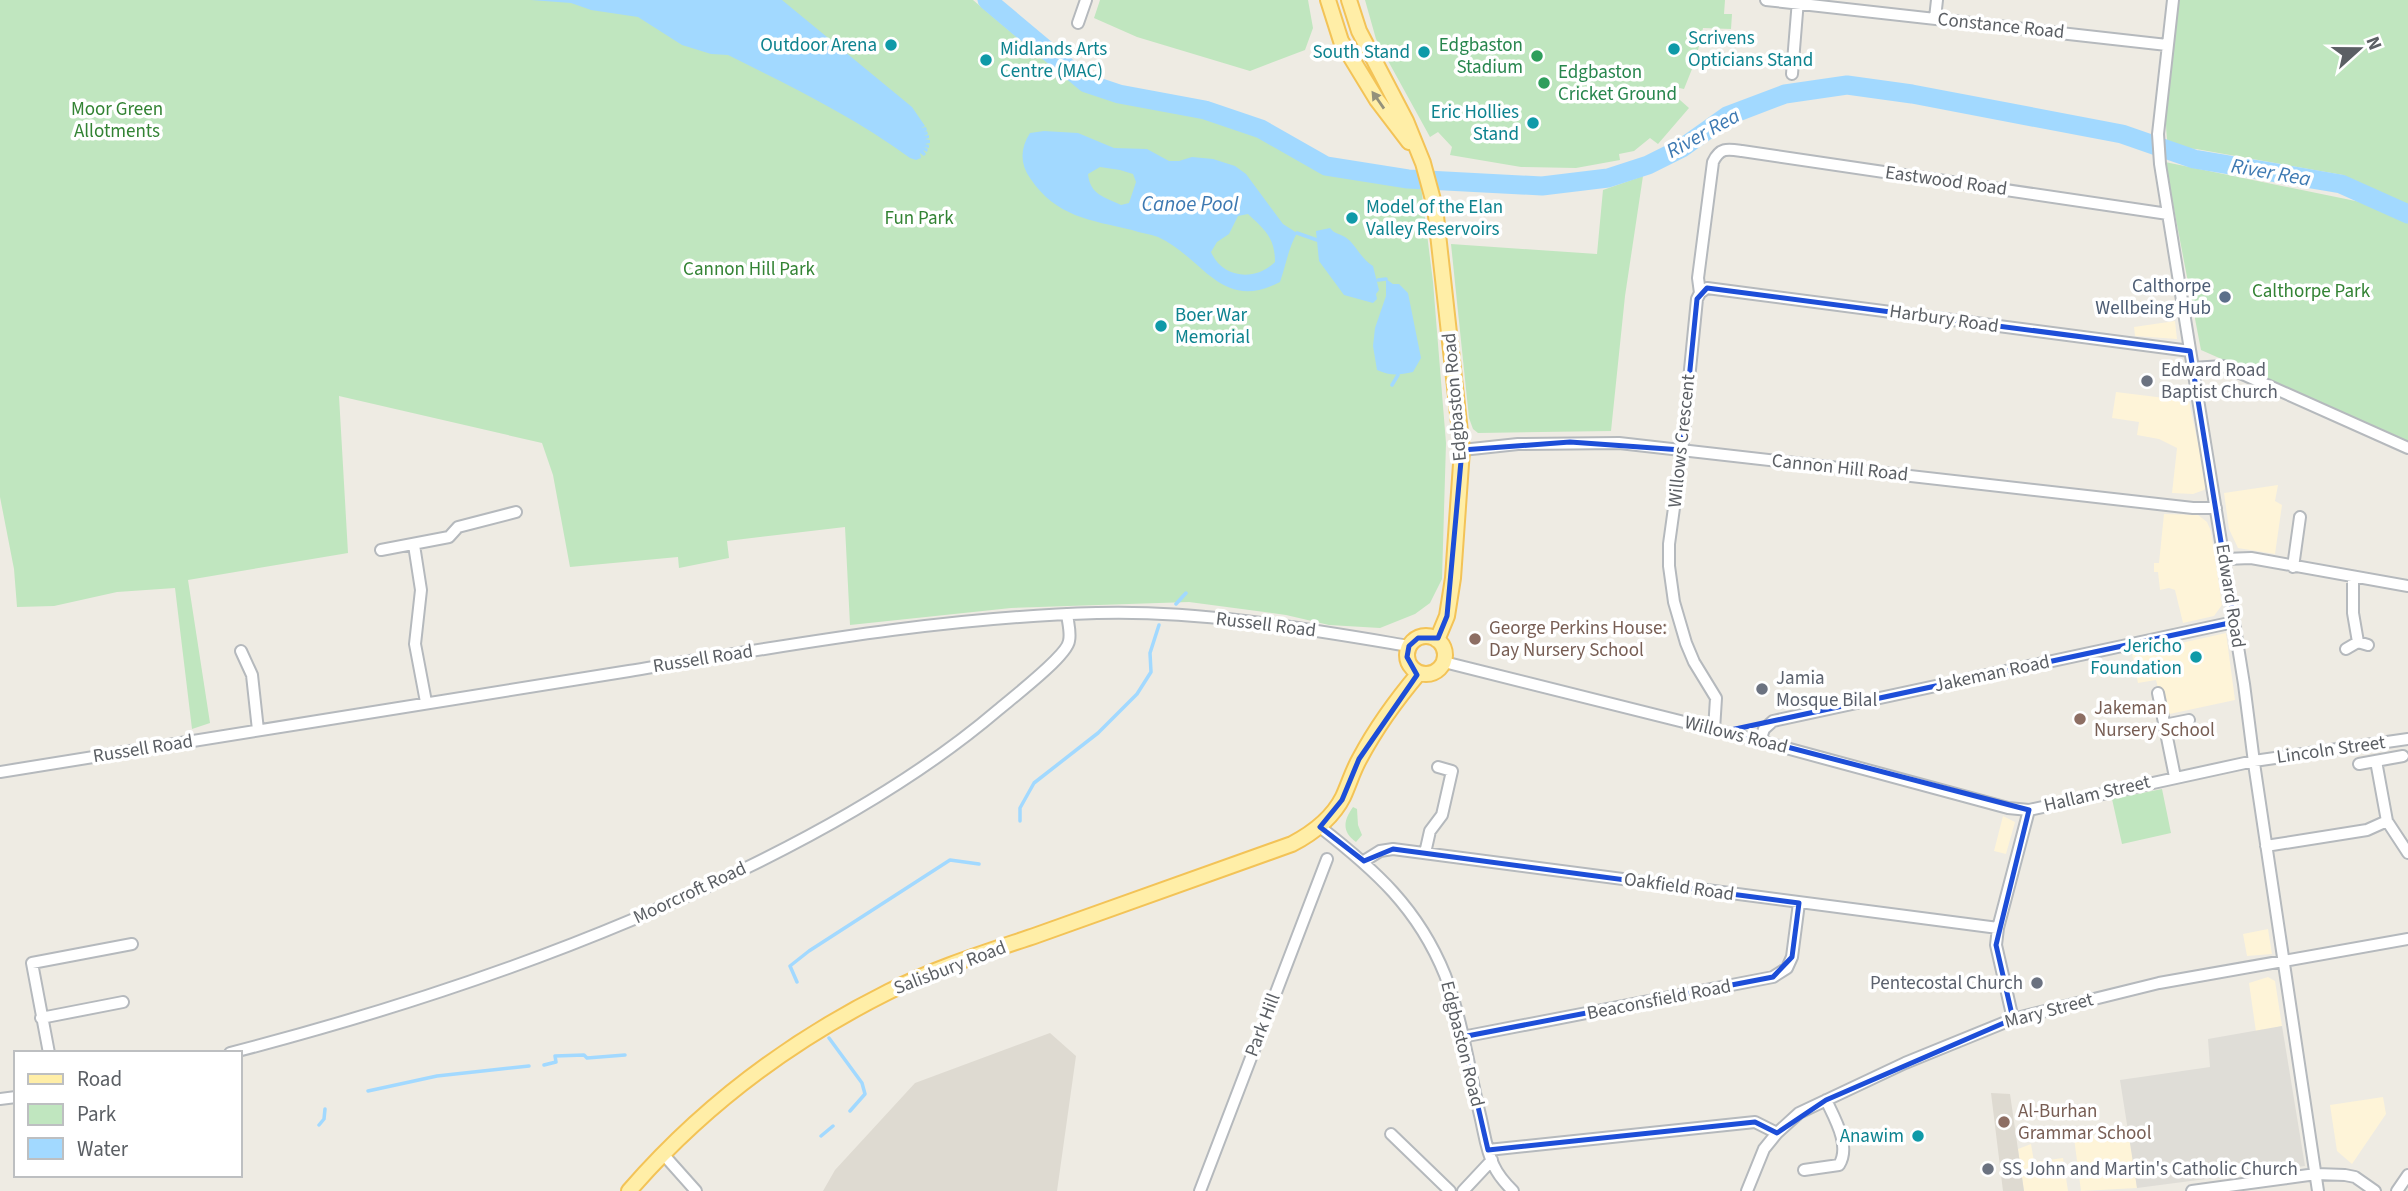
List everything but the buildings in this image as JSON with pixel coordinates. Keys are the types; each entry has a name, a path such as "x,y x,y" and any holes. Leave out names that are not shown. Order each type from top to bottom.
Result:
{"main road":[{"name":"Edgbaston Road","path":"1328,0 1341,41 1377,100 1421,159"},
{"name":"Edgbaston Road","path":"1349,0 1359,31 1406,121 1421,159 1432,193 1440,243 1462,450 1453,578 1447,616 1437,640"},
{"path":"1341,41 1359,31"},
{"path":"1425,636 1437,640 1443,648 1444,662 1436,672 1419,673 1409,664 1409,646 1425,636"},
{"path":"1320,827 1342,800 1359,759 1379,727 1419,673"},
{"name":"Salisbury Road","path":"629,1191 693,1126 761,1070 827,1025 891,990 970,958 1292,844 1320,827"}],"street":[{"path":"1078,23 1086,0"},
{"name":"Constance Road","path":"1766,0 2167,45"},
{"path":"1936,18 1937,0"},
{"name":"Edward Road","path":"2172,0 2158,134 2160,164 2225,559 2318,1191"},
{"path":"1792,74 1798,2"},
{"name":"Eastwood Road","path":"1725,149 2168,214"},
{"name":"Willows Crescent","path":"1714,730 1716,698 1686,643 1670,584 1669,544 1682,450 1697,299 1700,293 1698,278 1713,162 1717,153 1725,149"},
{"name":"Harbury Road","path":"1700,293 1707,288 2190,351"},
{"path":"2193,368 2222,366 2408,448"},
{"name":"Cannon Hill Road","path":"1462,450 1518,444 1619,443 2193,508 2216,508"},
{"path":"382,550 449,537 458,527 516,512"},
{"path":"2293,567 2300,517"},
{"path":"414,545 421,590 415,644 426,702"},
{"path":"2225,559 2250,558 2408,586"},
{"path":"2346,649 2363,643 2353,613 2353,578"},
{"name":"Russell Road","path":"0,772 935,623 1067,614 1153,613 1294,628 1409,646"},
{"name":"Moorcroft Road","path":"237,1051 405,1004 556,951 689,896 816,832 904,780 966,738 1016,695 1063,654 1069,642 1067,614"},
{"name":"Jakeman Road","path":"1760,741 1764,729 1773,721 2234,622"},
{"path":"241,651 253,675 258,730"},
{"name":"Willows Road","path":"1444,662 1760,741 2008,808 2029,810"},
{"path":"2158,693 2175,777"},
{"path":"2164,725 2189,720"},
{"name":"Lincoln Street","path":"2253,761 2408,739"},
{"path":"2359,764 2403,756"},
{"name":"Hallam Street","path":"2013,1019 1996,945 2029,810 2253,761"},
{"path":"2376,761 2387,821 2408,853"},
{"path":"1425,853 1430,831 1442,815 1452,771 1438,767"},
{"path":"2266,846 2367,830 2387,821"},
{"name":"Edgbaston Road","path":"1320,827 1364,861 1400,899 1432,948 1454,1003 1490,1155 1494,1167 1513,1191"},
{"name":"Oakfield Road","path":"1364,861 1380,851 1393,849 1998,929"},
{"name":"Park Hill","path":"1200,1191 1326,859"},
{"name":"Beaconsfield Road","path":"1462,1037 1773,977 1787,968 1792,957 1799,903"},
{"name":"Mary Street","path":"1747,1191 1764,1150 1777,1133 1799,1113 1905,1063 2013,1019 2159,983 2408,939"},
{"path":"49,1051 32,962 132,944"},
{"path":"41,1018 122,1002"},
{"path":"1804,1170 1839,1165 1843,1159 1843,1141 1826,1100"},
{"path":"1463,1191 1490,1155 1755,1122 1777,1133"},
{"path":"1391,1134 1450,1191"},
{"path":"663,1154 695,1191"},
{"path":"2192,1191 2316,1174 2355,1177 2375,1191"},
{"path":"2397,1191 2408,1175"}],"highlighted area":[{"path":"1707,288 2190,351 2234,622 1726,731 2029,810 1996,945 2013,1019 1826,1100 1777,1133 1755,1122 1488,1150 1462,1037 1773,977 1792,957 1799,903 1393,849 1364,861 1320,827 1342,800 1359,759 1417,675 1407,657 1409,646 1418,638 1438,638 1447,616 1462,450 1570,442 1682,450 1697,299"}],"shaded area":[{"path":"2175,321 2177,339 2135,336 2134,327"},
{"path":"2116,392 2189,401 2207,486 2204,490 2193,494 2172,493 2177,448 2159,439 2137,435 2139,422 2112,418"},
{"path":"2278,485 2275,501 2282,505 2275,554 2238,548 2229,529 2224,493"},
{"path":"2164,514 2198,515 2207,522 2211,531 2222,605 2214,616 2183,623 2175,590 2160,590 2154,563 2159,563"},
{"path":"2226,633 2235,700 2165,715 2156,680 2138,683 2132,654"},
{"path":"2003,816 2015,822 2006,854 1994,851"},
{"path":"2268,929 2272,954 2247,956 2243,934"},
{"path":"2268,977 2275,981 2282,1026 2256,1032 2249,983"},
{"path":"2282,1026 2305,1166 2137,1188 2120,1080 2210,1067 2208,1039"},
{"path":"1050,1033 1076,1056 1057,1191 823,1191 835,1170 915,1083"},
{"name":"Al-Burhan Grammar School","path":"1991,1093 2010,1094 2024,1191 2003,1191"},
{"path":"2383,1097 2386,1114 2352,1164 2337,1151 2330,1105"},
{"path":"2129,1131 2137,1188 2081,1191 2074,1138"},
{"path":"2031,1144 2034,1162 2063,1158 2068,1191 2024,1191 2018,1149"}],"green space":[{"name":"Cannon Hill Park","path":"0,0 973,0 1050,65 1096,92 1146,102 1257,133 1326,171 1421,186 1433,282 1446,443 1442,579 1430,603 1415,614 1380,628 1329,625 1286,615 1189,602 1011,608 850,625 845,527 727,541 729,558 679,568 678,557 570,567 553,475 542,443 339,396 348,553 188,580 210,723 192,729 175,588 117,592 54,606 17,607 14,569 0,497"},
{"path":"1100,0 1308,0 1313,28 1305,50 1250,71 1137,37 1094,18"},
{"name":"Edgbaston Cricket Ground","path":"1365,0 1725,0 1724,14 1732,14 1731,29 1703,28 1696,59 1684,89 1675,87 1672,93 1689,108 1658,144 1650,138 1634,151 1619,154 1620,160 1576,168 1521,167 1450,155 1452,147 1438,132 1430,137 1376,39"},
{"path":"2179,0 2408,0 2408,205 2343,175 2196,149 2168,147 2167,92"},
{"name":"Calthorpe Park","path":"2165,162 2380,206 2408,218 2408,441 2201,350"},
{"path":"1643,176 1625,296 1611,431 1478,433 1473,429 1469,418 1451,244 1597,254 1603,190"},
{"path":"2162,789 2171,833 2122,844 2112,799"},
{"path":"1353,807 1357,809 1362,835 1356,842 1346,830 1347,817"}],"water":[{"path":"531,0 782,0 912,107 925,126 921,128 926,127 924,132 927,131 928,134 924,136 929,135 929,138 925,139 930,140 930,143 925,144 929,145 929,148 924,147 928,149 927,152 923,150 926,154 924,156 920,153 921,158 910,158 866,128 798,90 728,55 711,54 682,45 638,17 591,10 571,3"},
{"name":"Canoe Pool","path":"1030,133 1078,133 1114,148 1147,149 1169,161 1192,157 1213,159 1235,166 1246,174 1283,224 1297,233 1280,282 1260,290 1243,291 1228,287 1158,237 1088,219 1063,209 1040,191 1027,173 1023,150","holes":["1100,167 1133,174 1136,182 1129,203 1121,205 1095,191 1088,174","1248,214 1268,235 1275,262 1258,273 1240,274 1223,267 1211,252 1217,242 1229,234 1238,216"]},
{"path":"1330,228 1349,240 1373,266 1379,290 1373,303 1344,295 1319,261 1316,231"},
{"path":"1386,279 1393,284 1399,284 1408,293 1421,358 1413,372 1395,374 1377,370 1373,346 1375,328 1386,296"}],"waterway":[{"name":"River Rea","path":"987,0 1086,83 1119,94 1205,110 1261,129 1326,166 1408,179 1542,186 1608,178 1648,165 1682,148 1727,116 1785,94 1847,85 1912,94 2122,134 2194,159 2341,184 2408,214"},
{"path":"1297,233 1317,240"},
{"path":"1378,280 1386,279"},
{"path":"1392,385 1398,375"},
{"path":"1176,604 1186,593"},
{"path":"1020,821 1020,808 1034,783 1098,733 1137,694 1151,672 1150,653 1159,625"},
{"path":"797,982 790,966 809,951 950,860 979,864"},
{"path":"829,1038 862,1083 865,1094 850,1111"},
{"path":"544,1065 556,1062 555,1056 584,1055 587,1058 625,1055"},
{"path":"368,1091 437,1076 529,1066"},
{"path":"319,1125 324,1119 325,1109"},
{"path":"821,1136 833,1126"}],"place":[{"name":"Outdoor Arena","path":"891,45"},
{"name":"Scrivens Opticians Stand","path":"1674,49"},
{"name":"South Stand","path":"1424,52"},
{"name":"Edgbaston Stadium","path":"1537,56"},
{"name":"Midlands Arts Centre (MAC)","path":"986,60"},
{"name":"Edgbaston Cricket Ground","path":"1544,83"},
{"name":"Eric Hollies Stand","path":"1533,123"},
{"name":"Model of the Elan Valley Reservoirs","path":"1352,218"},
{"name":"Calthorpe Wellbeing Hub","path":"2225,297"},
{"name":"Boer War Memorial","path":"1161,326"},
{"name":"Edward Road Baptist Church","path":"2147,381"},
{"name":"George Perkins House: Day Nursery School","path":"1475,639"},
{"name":"Jericho Foundation","path":"2196,657"},
{"name":"Jamia Mosque Bilal","path":"1762,689"},
{"name":"Jakeman Nursery School","path":"2080,719"},
{"name":"Pentecostal Church","path":"2037,983"},
{"name":"Al-Burhan Grammar School","path":"2004,1122"},
{"name":"Anawim","path":"1918,1136"},
{"name":"SS John and Martin's Catholic Church","path":"1988,1169"}],"park label":[{"name":"Moor Green Allotments","path":"117,120"},
{"name":"Fun Park","path":"919,218"}]}
